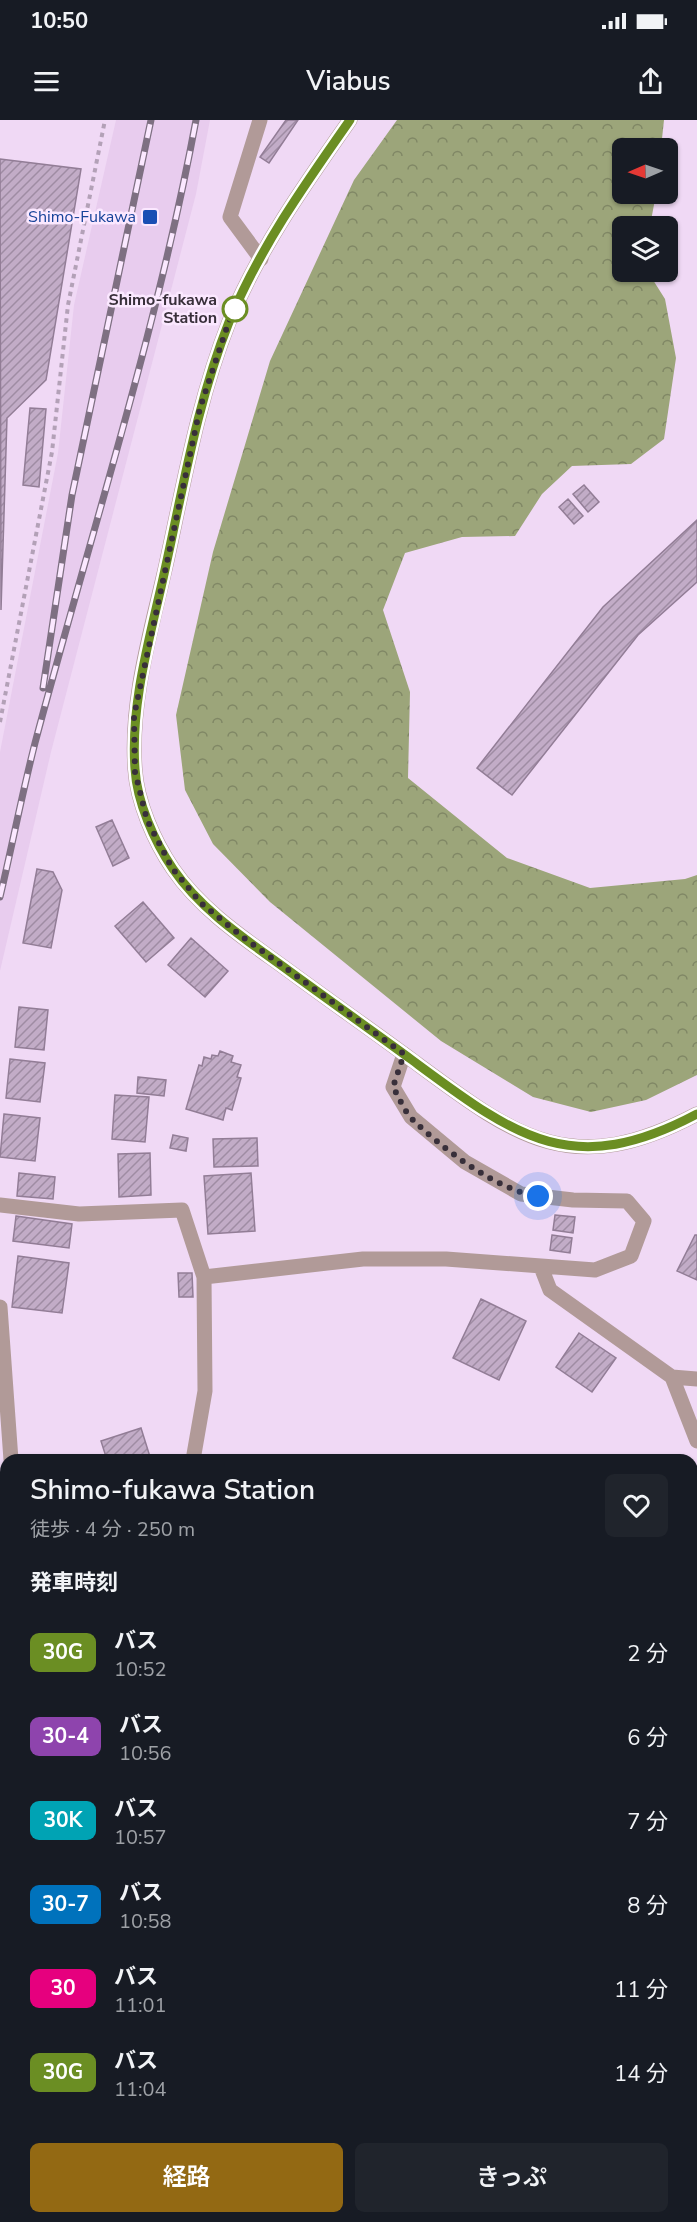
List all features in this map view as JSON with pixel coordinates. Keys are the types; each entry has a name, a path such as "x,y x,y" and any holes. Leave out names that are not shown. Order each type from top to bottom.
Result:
{"street":[{"path":"260,120 230,217 261,259"},
{"path":"350,120 283,214 229,321 200,408 134,716 135,772 147,820 172,868 201,903 240,935 474,1105 529,1137 565,1146 603,1147 630,1141 697,1114"},
{"path":"204,1277 363,1259 446,1259 595,1270 631,1256 644,1221 627,1201 573,1200 521,1194 465,1162 411,1117 393,1087 404,1054"},
{"path":"0,1205 78,1214 182,1210 204,1277 205,1391 194,1454"},
{"path":"541,1267 550,1290 672,1377 697,1379"},
{"path":"0,1307 10,1454"},
{"path":"672,1377 697,1442"}],"path":[{"path":"0,722 52,452 68,305 105,120"}],"shaded area":[{"path":"116,120 210,120 196,194 51,752 0,971 0,752 58,453 74,305"}],"green space":[{"path":"397,120 664,120 662,138 612,138 612,204 654,204 652,216 612,216 612,282 654,282 665,299 676,358 664,439 631,464 572,466 542,494 515,536 462,537 405,553 383,610 410,692 408,778 507,858 590,888 685,879 697,875 697,1075 646,1100 591,1112 533,1097 441,1041 270,902 213,844 185,790 176,715 213,552 270,361 354,180"}],"building":[{"path":"286,120 298,120 269,163 260,157"},
{"path":"0,159 81,169 46,380 7,418 1,610"},
{"path":"30,408 46,409 39,487 23,485"},
{"path":"584,485 599,502 588,512 573,494"},
{"path":"568,499 583,516 574,524 559,507"},
{"path":"697,520 697,582 638,635 512,795 477,768 603,607"},
{"path":"112,820 129,858 113,866 96,827"},
{"path":"37,869 53,872 62,890 51,948 23,943"},
{"path":"143,902 174,938 146,962 115,926"},
{"path":"191,938 228,971 205,997 168,965"},
{"path":"19,1007 48,1010 44,1050 15,1047"},
{"path":"220,1051 233,1056 231,1062 241,1065 237,1077 241,1078 232,1110 226,1108 223,1120 186,1109 199,1065 202,1066 204,1057 211,1059 212,1055 218,1056"},
{"path":"10,1059 45,1063 40,1102 6,1098"},
{"path":"138,1077 166,1080 164,1096 137,1093"},
{"path":"115,1095 149,1097 145,1142 112,1139"},
{"path":"4,1114 40,1118 35,1161 0,1157"},
{"path":"173,1135 188,1138 186,1151 170,1148"},
{"path":"257,1138 258,1166 214,1167 213,1139"},
{"path":"150,1153 151,1195 119,1197 118,1154"},
{"path":"19,1173 55,1177 53,1199 17,1196"},
{"path":"251,1173 255,1231 208,1234 204,1176"},
{"path":"555,1215 575,1217 573,1233 553,1230"},
{"path":"16,1216 72,1224 69,1248 13,1241"},
{"path":"552,1235 572,1238 570,1253 550,1250"},
{"path":"697,1235 697,1280 677,1271"},
{"path":"18,1256 69,1263 62,1313 12,1307"},
{"path":"178,1273 192,1273 193,1297 179,1297"},
{"path":"481,1299 526,1321 499,1380 453,1358"},
{"path":"579,1333 616,1358 592,1392 556,1367"},
{"path":"141,1428 149,1454 105,1454 101,1441"}],"railway":[{"path":"43,688 72,495 151,120"},
{"path":"0,897 35,743 122,433 162,277 196,120"}],"bus line":[{"name":"30G","path":"350,120 283,214 229,321 200,408 134,716 135,772 147,820 172,868 201,903 240,935 474,1105 529,1137 565,1146 603,1147 639,1138 697,1114"}],"place":[{"name":"Shimo-Fukawa","path":"150,217"},
{"name":"Shimo-fukawa Station","path":"235,309"}],"route":[{"path":"235,309 240,300 229,321 200,408 134,716 135,772 147,820 172,868 201,903 240,935 404,1054 393,1087 411,1117 465,1162 521,1194 538,1196"}]}
